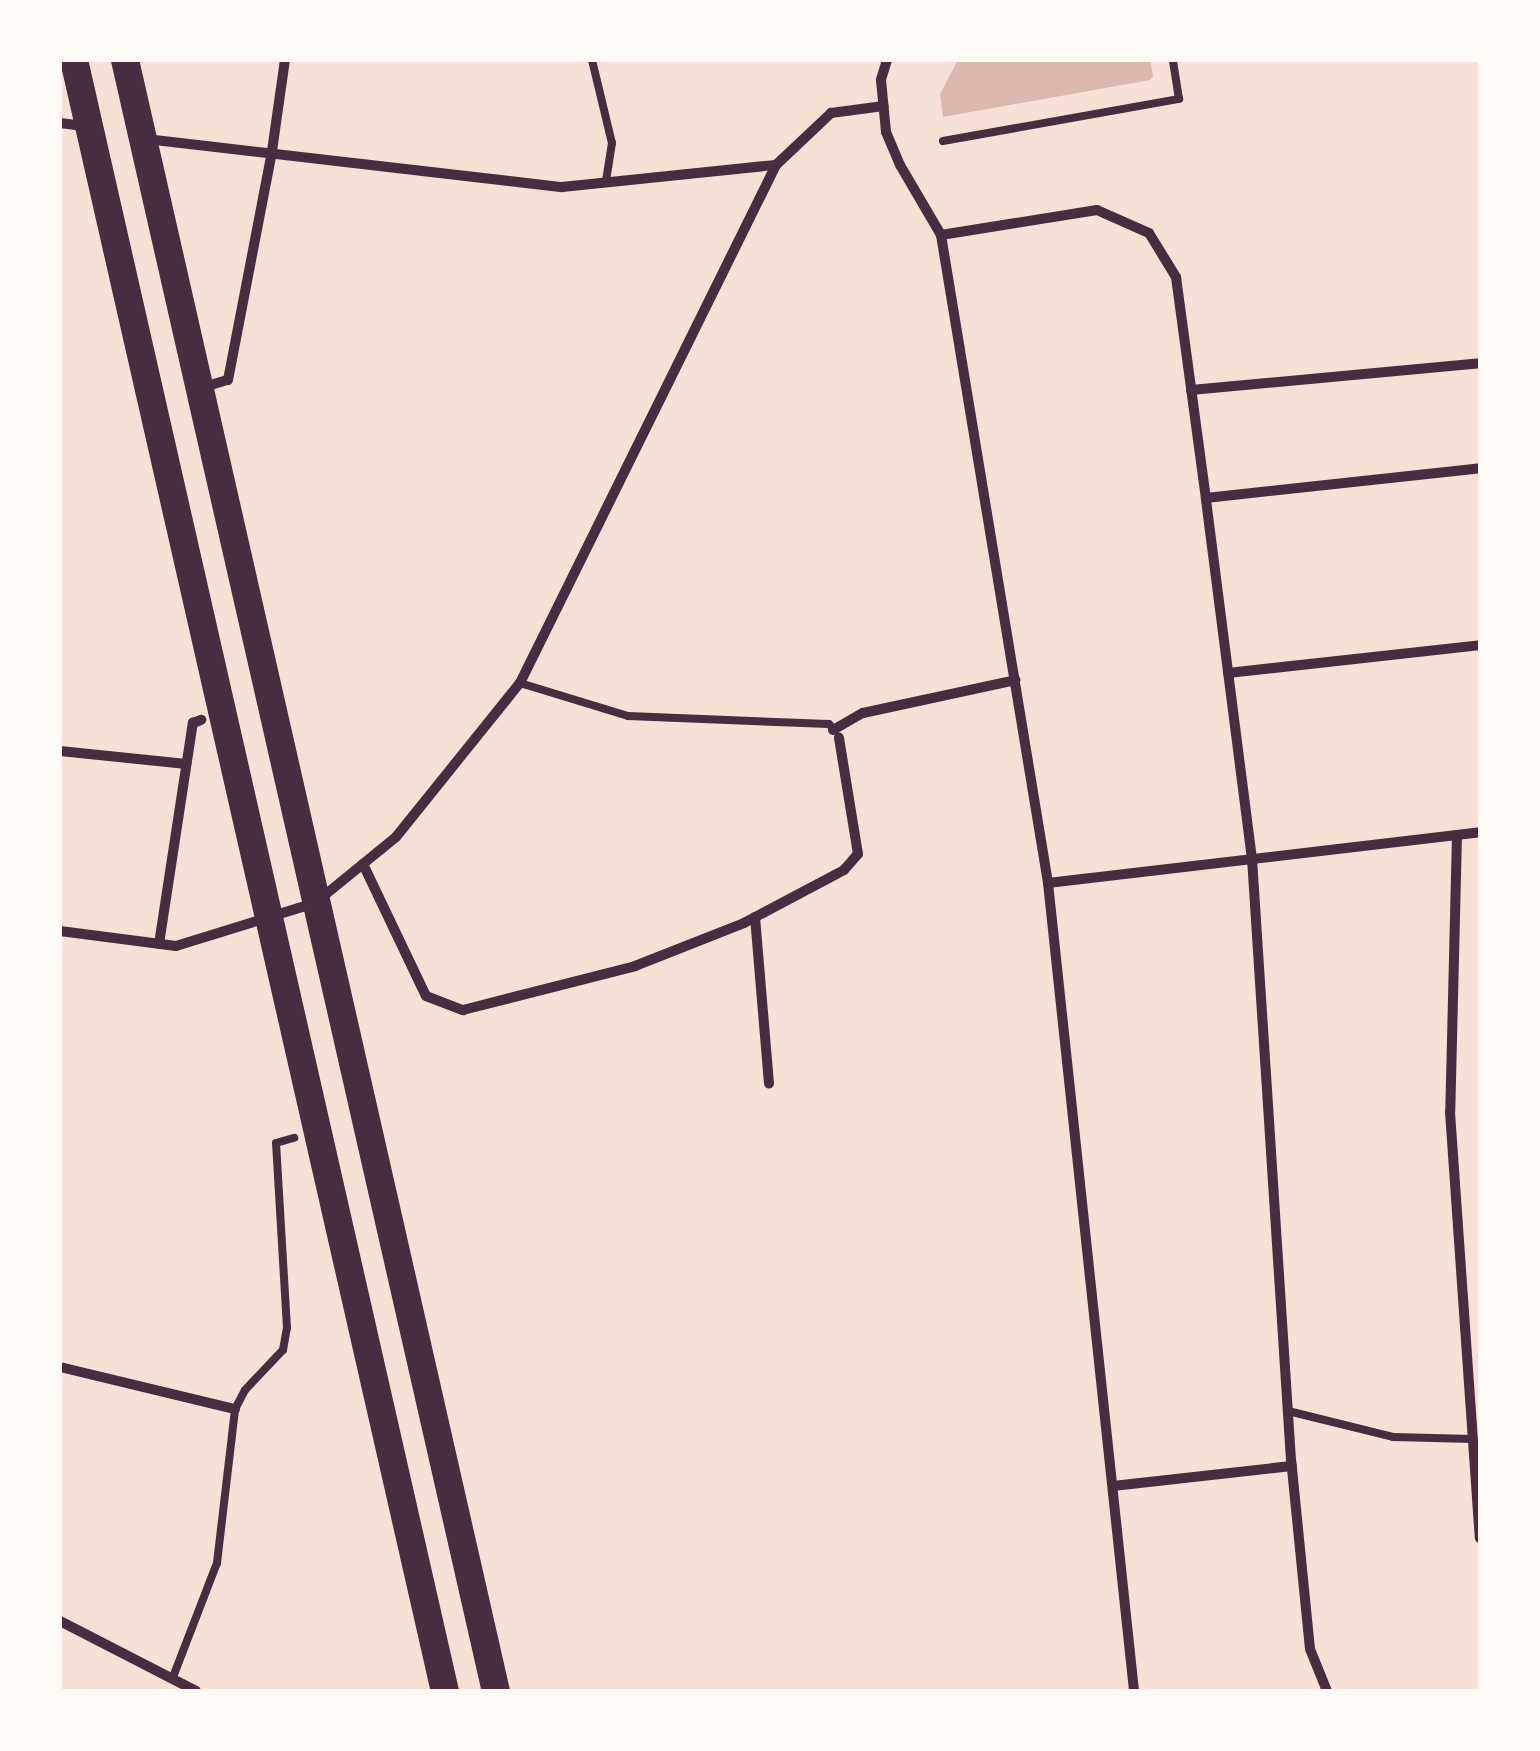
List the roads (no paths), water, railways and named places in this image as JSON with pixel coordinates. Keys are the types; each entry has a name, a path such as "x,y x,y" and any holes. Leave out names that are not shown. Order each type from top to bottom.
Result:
{"highway":[{"path":"74,60 74,124 266,918 445,1691"},
{"path":"125,60 496,1691"}],"street":[{"path":"201,388 228,380 272,151 285,60"},
{"path":"887,60 881,80 886,132 900,165 942,235 1048,883 1134,1691"},
{"path":"60,930 176,946 315,903 396,837 520,683 776,165 831,113 884,106"},
{"path":"145,139 562,186 776,165"},
{"path":"942,235 1098,210 1148,232 1176,277 1252,859 1292,1466 1310,1649 1327,1691"},
{"path":"1191,390 1480,362"},
{"path":"1206,498 1480,468"},
{"path":"1228,673 1480,645"},
{"path":"363,864 426,996 462,1010 635,966 755,917 844,870 858,854 836,734 863,713 1015,680"},
{"path":"159,944 193,722 201,720"},
{"path":"60,751 186,764"},
{"path":"1048,883 1480,832"},
{"path":"1457,835 1450,1112 1480,1538"},
{"path":"755,917 769,1083"},
{"path":"60,1368 235,1409"},
{"path":"1113,1486 1292,1466"},
{"path":"60,1621 196,1691"}],"lane":[{"path":"592,60 612,144 606,182"},
{"path":"942,141 1178,99 1173,60"},
{"path":"520,683 628,716 829,724 836,734"},
{"path":"173,1677 217,1563 235,1409 246,1390 283,1350 287,1328 276,1142 294,1138"},
{"path":"1288,1411 1393,1437 1476,1439"}]}
